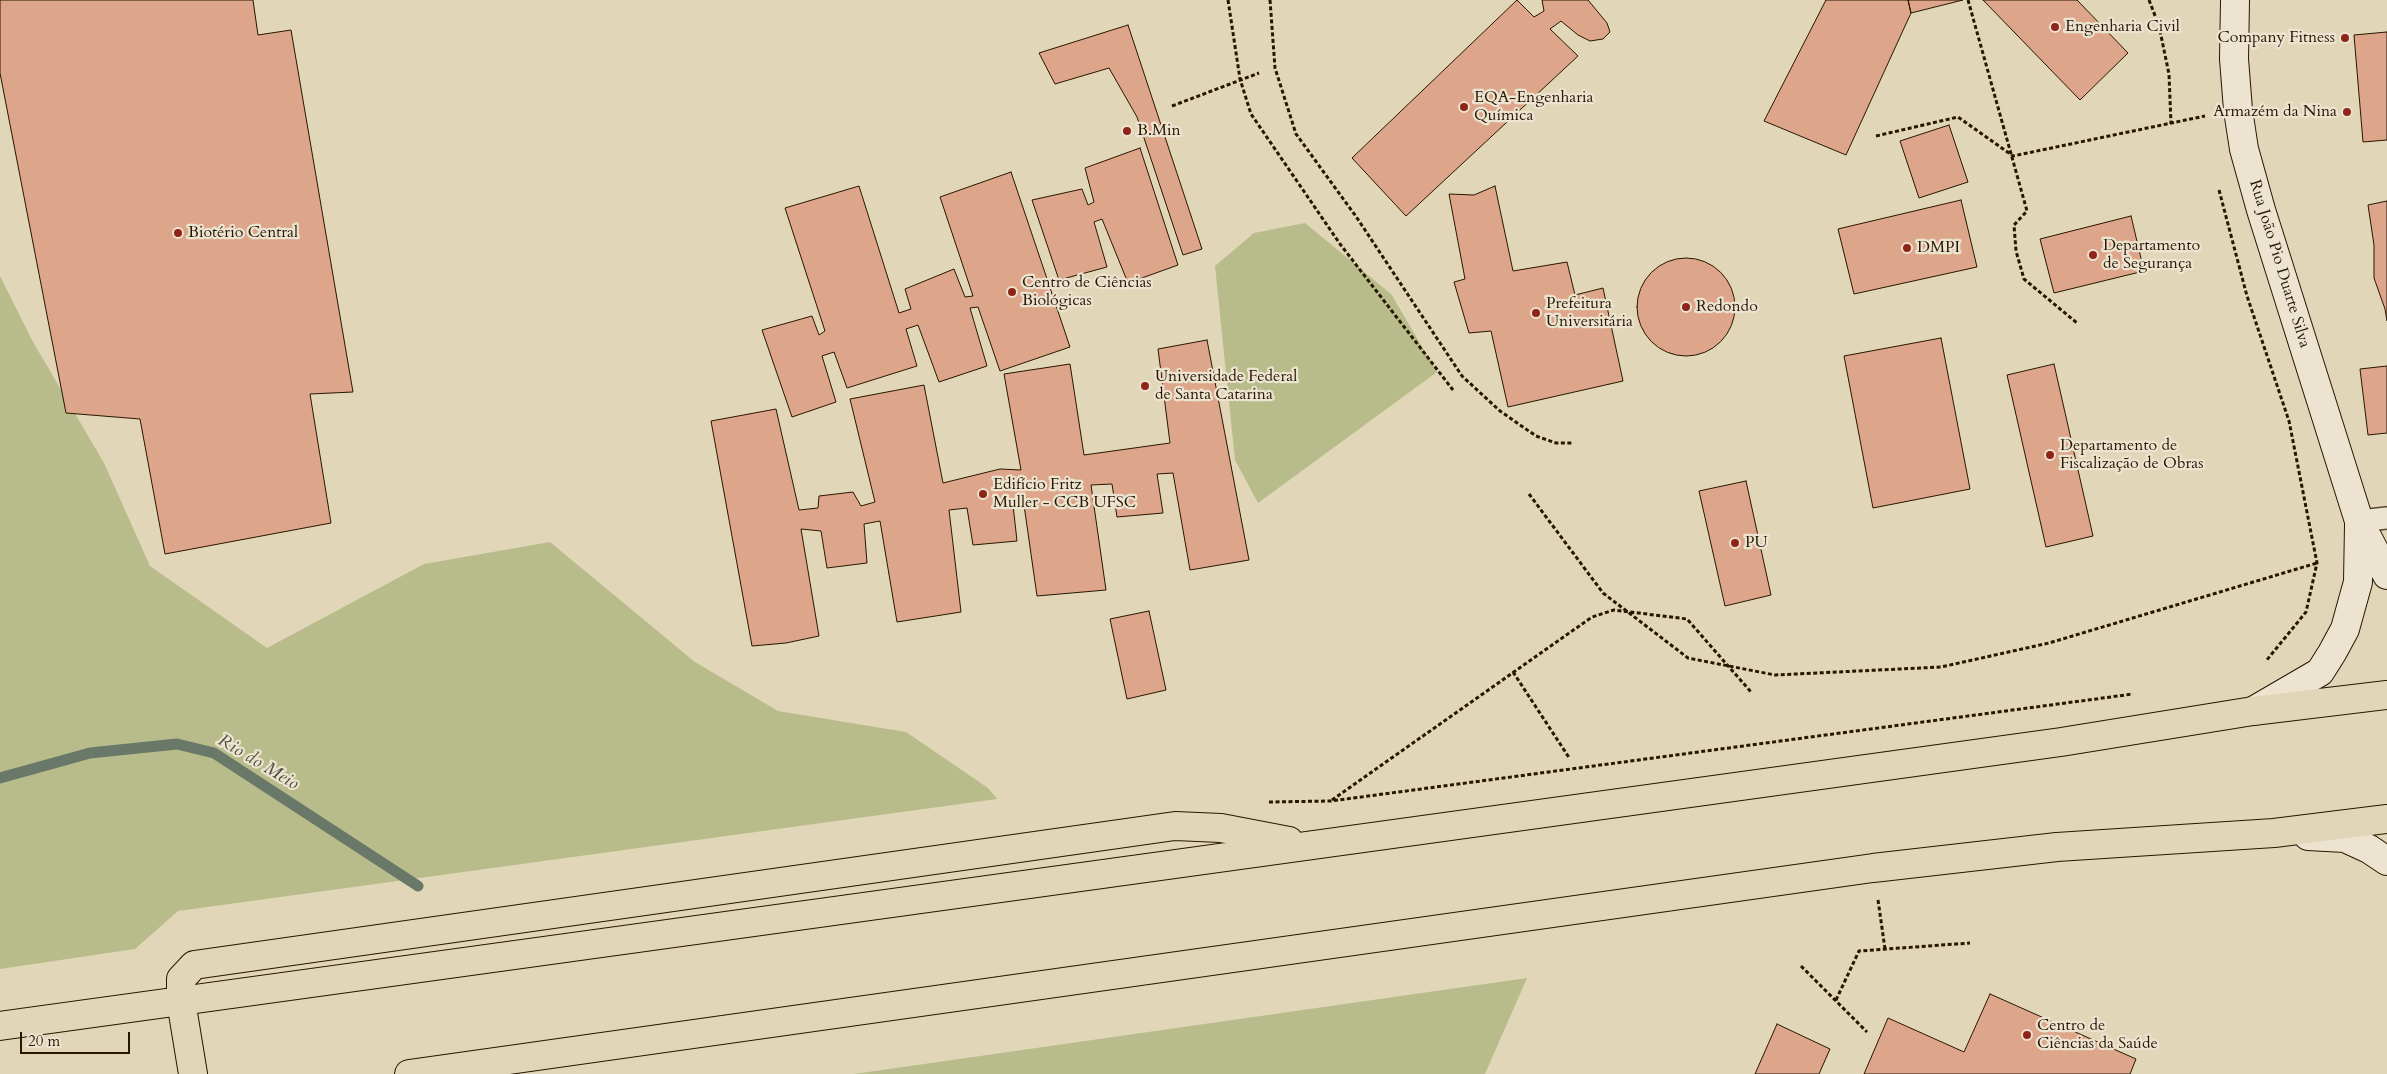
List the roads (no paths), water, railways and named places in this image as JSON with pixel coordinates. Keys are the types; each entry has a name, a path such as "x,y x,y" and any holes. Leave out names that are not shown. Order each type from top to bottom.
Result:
{"main road":[{"name":"Rua João Pio Duarte Silva","path":"2235,0 2238,110 2244,149 2261,210 2359,521 2387,575"},
{"name":"Rua João Pio Duarte Silva","path":"2253,711 2320,672 2332,654 2344,629 2358,582 2359,521"},
{"path":"0,1026 2061,742 2253,711 2387,695"},
{"path":"409,1074 1873,868 2057,847 2274,833 2387,819"},
{"path":"192,1074 181,1001 181,979 194,966 1175,826 1221,828 1310,845"},
{"path":"2274,833 2345,838 2369,849 2387,861"}],"lane":[{"path":"2359,521 2387,518"}],"waterway":[{"name":"Rio do Meio","path":"0,778 90,753 177,744 214,753 418,886"}],"place":[{"name":"Engenharia Civil","path":"2055,27"},
{"name":"Company Fitness","path":"2345,38"},
{"name":"EQA-Engenharia Química","path":"1464,107"},
{"name":"Armazém da Nina","path":"2347,112"},
{"name":"B.Min","path":"1127,131"},
{"name":"Biotério Central","path":"178,233"},
{"name":"DMPI","path":"1907,248"},
{"name":"Departamento de Segurança","path":"2093,255"},
{"name":"Centro de Ciências Biológicas","path":"1012,292"},
{"name":"Redondo","path":"1686,307"},
{"name":"Prefeitura Universitária","path":"1536,313"},
{"name":"Universidade Federal de Santa Catarina","path":"1145,386"},
{"name":"Departamento de Fiscalização de Obras","path":"2050,455"},
{"name":"Edifício Fritz Muller - CCB UFSC","path":"983,494"},
{"name":"PU","path":"1735,543"},
{"name":"Centro de Ciências da Saúde","path":"2027,1035"}]}
